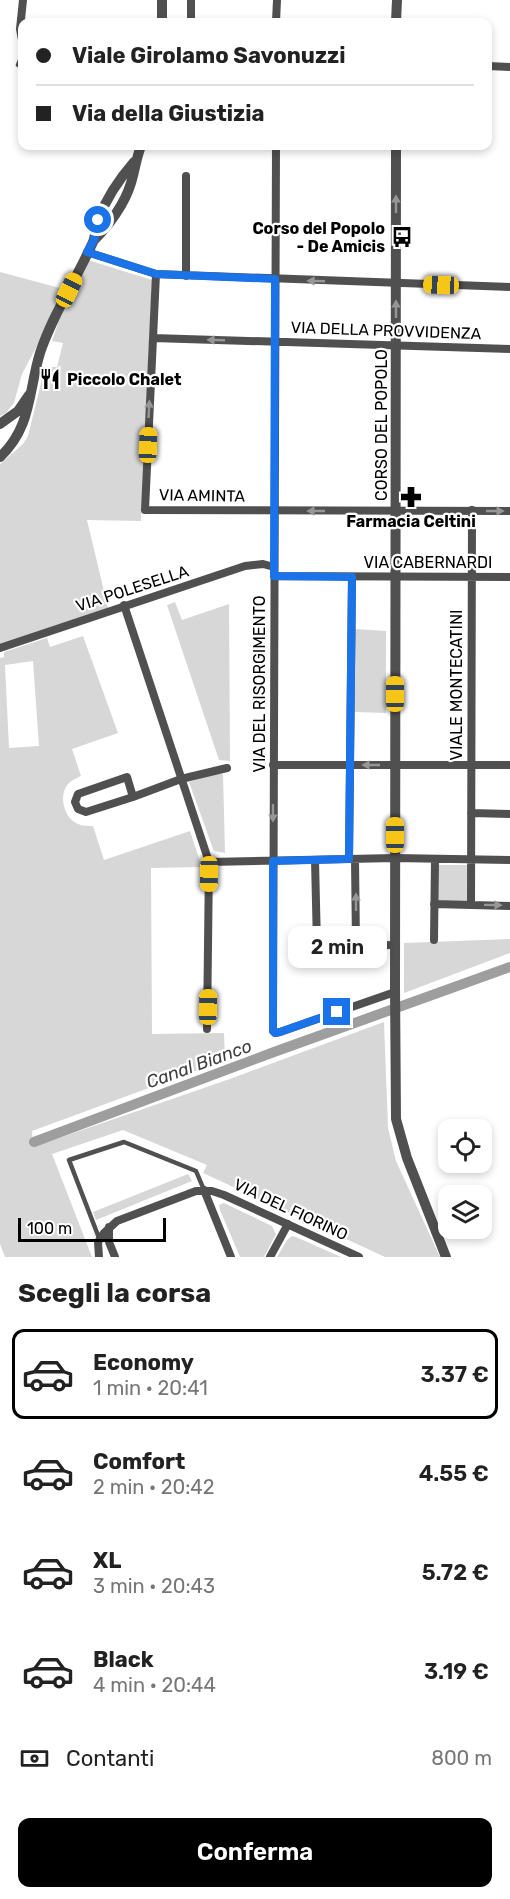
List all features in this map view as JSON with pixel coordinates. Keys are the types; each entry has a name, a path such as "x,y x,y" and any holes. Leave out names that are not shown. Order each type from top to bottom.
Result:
{"street":[{"path":"21,18 23,0"},
{"path":"162,0 162,18"},
{"path":"191,0 191,18"},
{"path":"276,0 276,18"},
{"path":"396,0 396,18"},
{"path":"492,66 510,67"},
{"path":"0,458 13,444 28,413 44,344 87,252 94,240 109,226 131,184 140,150"},
{"name":"VIA DEL RISORGIMENTO","path":"276,150 273,1031 275,1033 395,994"},
{"name":"CORSO DEL POPOLO","path":"396,150 395,1095 399,1133 446,1257"},
{"path":"186,176 186,276"},
{"path":"87,252 156,274 510,287"},
{"path":"153,338 156,274"},
{"name":"VIA DELLA PROVVIDENZA","path":"153,338 510,349"},
{"name":"VIA AMINTA","path":"153,338 145,510 510,511"},
{"path":"1,424 18,411 31,393"},
{"path":"0,449 12,440 22,426"},
{"name":"VIALE MONTECATINI","path":"471,905 472,510"},
{"name":"VIA POLESELLA","path":"0,648 245,566 263,564 274,567"},
{"name":"VIA CABERNARDI","path":"274,576 510,577"},
{"path":"352,577 350,765 356,945"},
{"path":"124,605 209,862 207,1029"},
{"path":"273,765 510,765"},
{"path":"133,796 127,777 81,792 76,796 75,802 78,809 86,812 133,796 180,779 227,768"},
{"path":"471,813 510,814"},
{"path":"209,862 395,858 510,860"},
{"path":"434,940 435,859"},
{"path":"315,860 317,946 395,945"},
{"path":"434,904 510,906"},
{"path":"99,1257 97,1247 100,1240 123,1218 204,1190 231,1257"},
{"name":"VIA DEL FIORINO","path":"204,1190 224,1195 359,1257"},
{"path":"270,1257 288,1224"},
{"path":"109,1231 115,1257"}],"lane":[{"path":"100,1240 69,1160 124,1142 196,1171 204,1190"}],"shaded area":[{"path":"88,260 152,280 141,521 87,520 108,608 0,646 0,464 23,444 28,436 45,367 57,367 63,343 52,341"},
{"path":"0,272 67,290 22,374 14,403 6,413 0,416"},
{"path":"175,602 182,620 229,604 230,761 219,760 167,605"},
{"path":"355,629 386,631 386,713 355,712"},
{"path":"83,636 118,733 72,749 81,776 72,780 64,792 64,808 70,818 80,825 93,826 104,860 190,831 202,867 151,868 152,1034 224,1033 225,1060 32,1131 33,1147 227,1080 384,1022 388,1128 396,1161 440,1257 385,1257 203,1173 207,1165 123,1130 52,1154 92,1257 5,1257 0,1244 0,658 4,657 4,652 47,638 50,647","holes":["33,661 39,746 9,748 5,665"]},
{"path":"213,774 223,774 225,853 214,851 189,782"},
{"path":"438,865 468,865 467,901 437,901"},
{"path":"510,939 510,953 404,993 404,943"},
{"path":"188,1174 192,1181 96,1220 93,1212"},
{"path":"224,1203 272,1226 276,1234 264,1257 240,1257 220,1210 219,1205"},
{"path":"292,1236 296,1237 341,1257 277,1257"}],"waterway":[{"name":"Canal Bianco","path":"34,1142 510,967"}],"place":[{"name":"Corso del Popolo - De Amicis","path":"402,237"},
{"name":"Piccolo Chalet","path":"50,379"},
{"name":"Farmacia Celtini","path":"411,497"}],"route":[{"path":"98,220 94,240 87,252 156,274 275,279 274,576 352,577 349,859 273,861 273,1031 280,1032 337,1012"}]}
